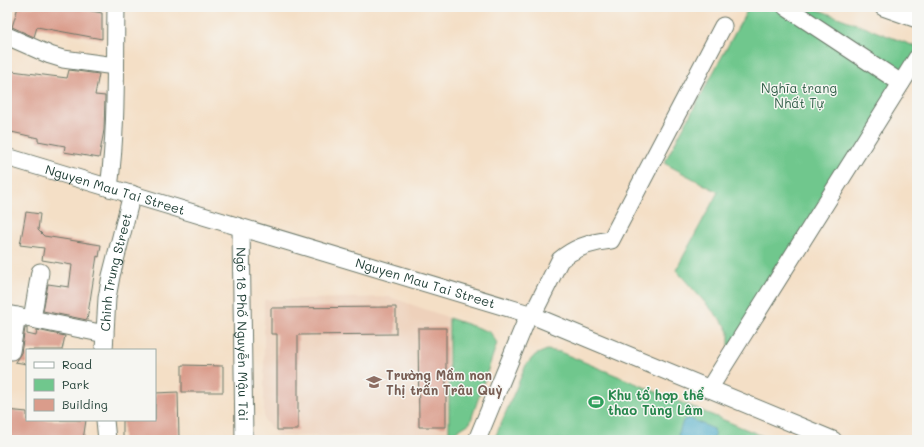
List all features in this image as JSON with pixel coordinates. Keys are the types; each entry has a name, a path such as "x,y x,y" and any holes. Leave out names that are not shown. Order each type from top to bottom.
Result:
{"street":[{"path":"109,188 113,162 115,112 116,7"},
{"path":"786,7 901,83"},
{"path":"883,7 917,19"},
{"path":"477,440 530,315 560,260 578,247 611,240 723,26"},
{"path":"7,36 50,55 63,59 115,66"},
{"path":"709,389 917,58"},
{"name":"Nguyen Mau Tai Street","path":"7,157 530,315 833,440"},
{"name":"Chinh Trung Street","path":"104,342 107,298 111,276 132,194"},
{"name":"Ngõ 18 Phố Nguyễn Mậu Tài","path":"241,228 244,440"},
{"path":"11,351 19,317 40,272"},
{"path":"19,317 104,342"},
{"path":"105,421 107,440"}],"shaded area":[{"name":"Trường Mầm non Thị trấn Trâu Quỳ","path":"390,297 490,332 497,343 470,423 449,436 278,436 264,420 264,300"}],"green space":[{"name":"Nghĩa trang Nhất Tự","path":"749,7 811,7 917,47 917,69 729,347 729,332 726,326 676,270 718,192 664,163"},
{"path":"449,318 490,332 497,343 470,423 449,436"},
{"name":"Khu tổ hợp thể thao Tùng Lâm","path":"547,350 560,352 772,440 494,440 526,365 535,355"}],"water":[{"path":"688,418 714,429 715,433 713,440 680,440 678,435 683,421"}],"building":[{"path":"18,7 71,7 102,13 102,39 37,27 34,37 12,27"},
{"path":"69,70 99,74 95,95 105,96 104,130 99,158 64,152 65,146 38,141 38,138 7,131 7,89 10,89 12,71 67,78"},
{"path":"26,212 40,214 38,230 44,236 101,245 99,257 97,256 87,320 43,311 48,284 69,287 72,265 42,260 44,248 20,245"},
{"path":"396,307 396,334 298,335 298,430 277,430 277,334 271,334 271,308"},
{"path":"25,328 27,328 27,334 36,336 37,330 65,336 62,349 26,349 26,364 15,362 21,353"},
{"path":"418,328 446,328 446,427 419,427"},
{"path":"182,365 223,366 223,392 182,392"},
{"path":"178,392 179,439 123,440 123,421 156,421 156,393"},
{"path":"7,410 26,412 26,421 86,421 83,440 7,440"}],"place":[{"name":"Trường Mầm non Thị trấn Trâu Quỳ","path":"374,382"},
{"name":"Khu tổ hợp thể thao Tùng Lâm","path":"596,402"}]}
